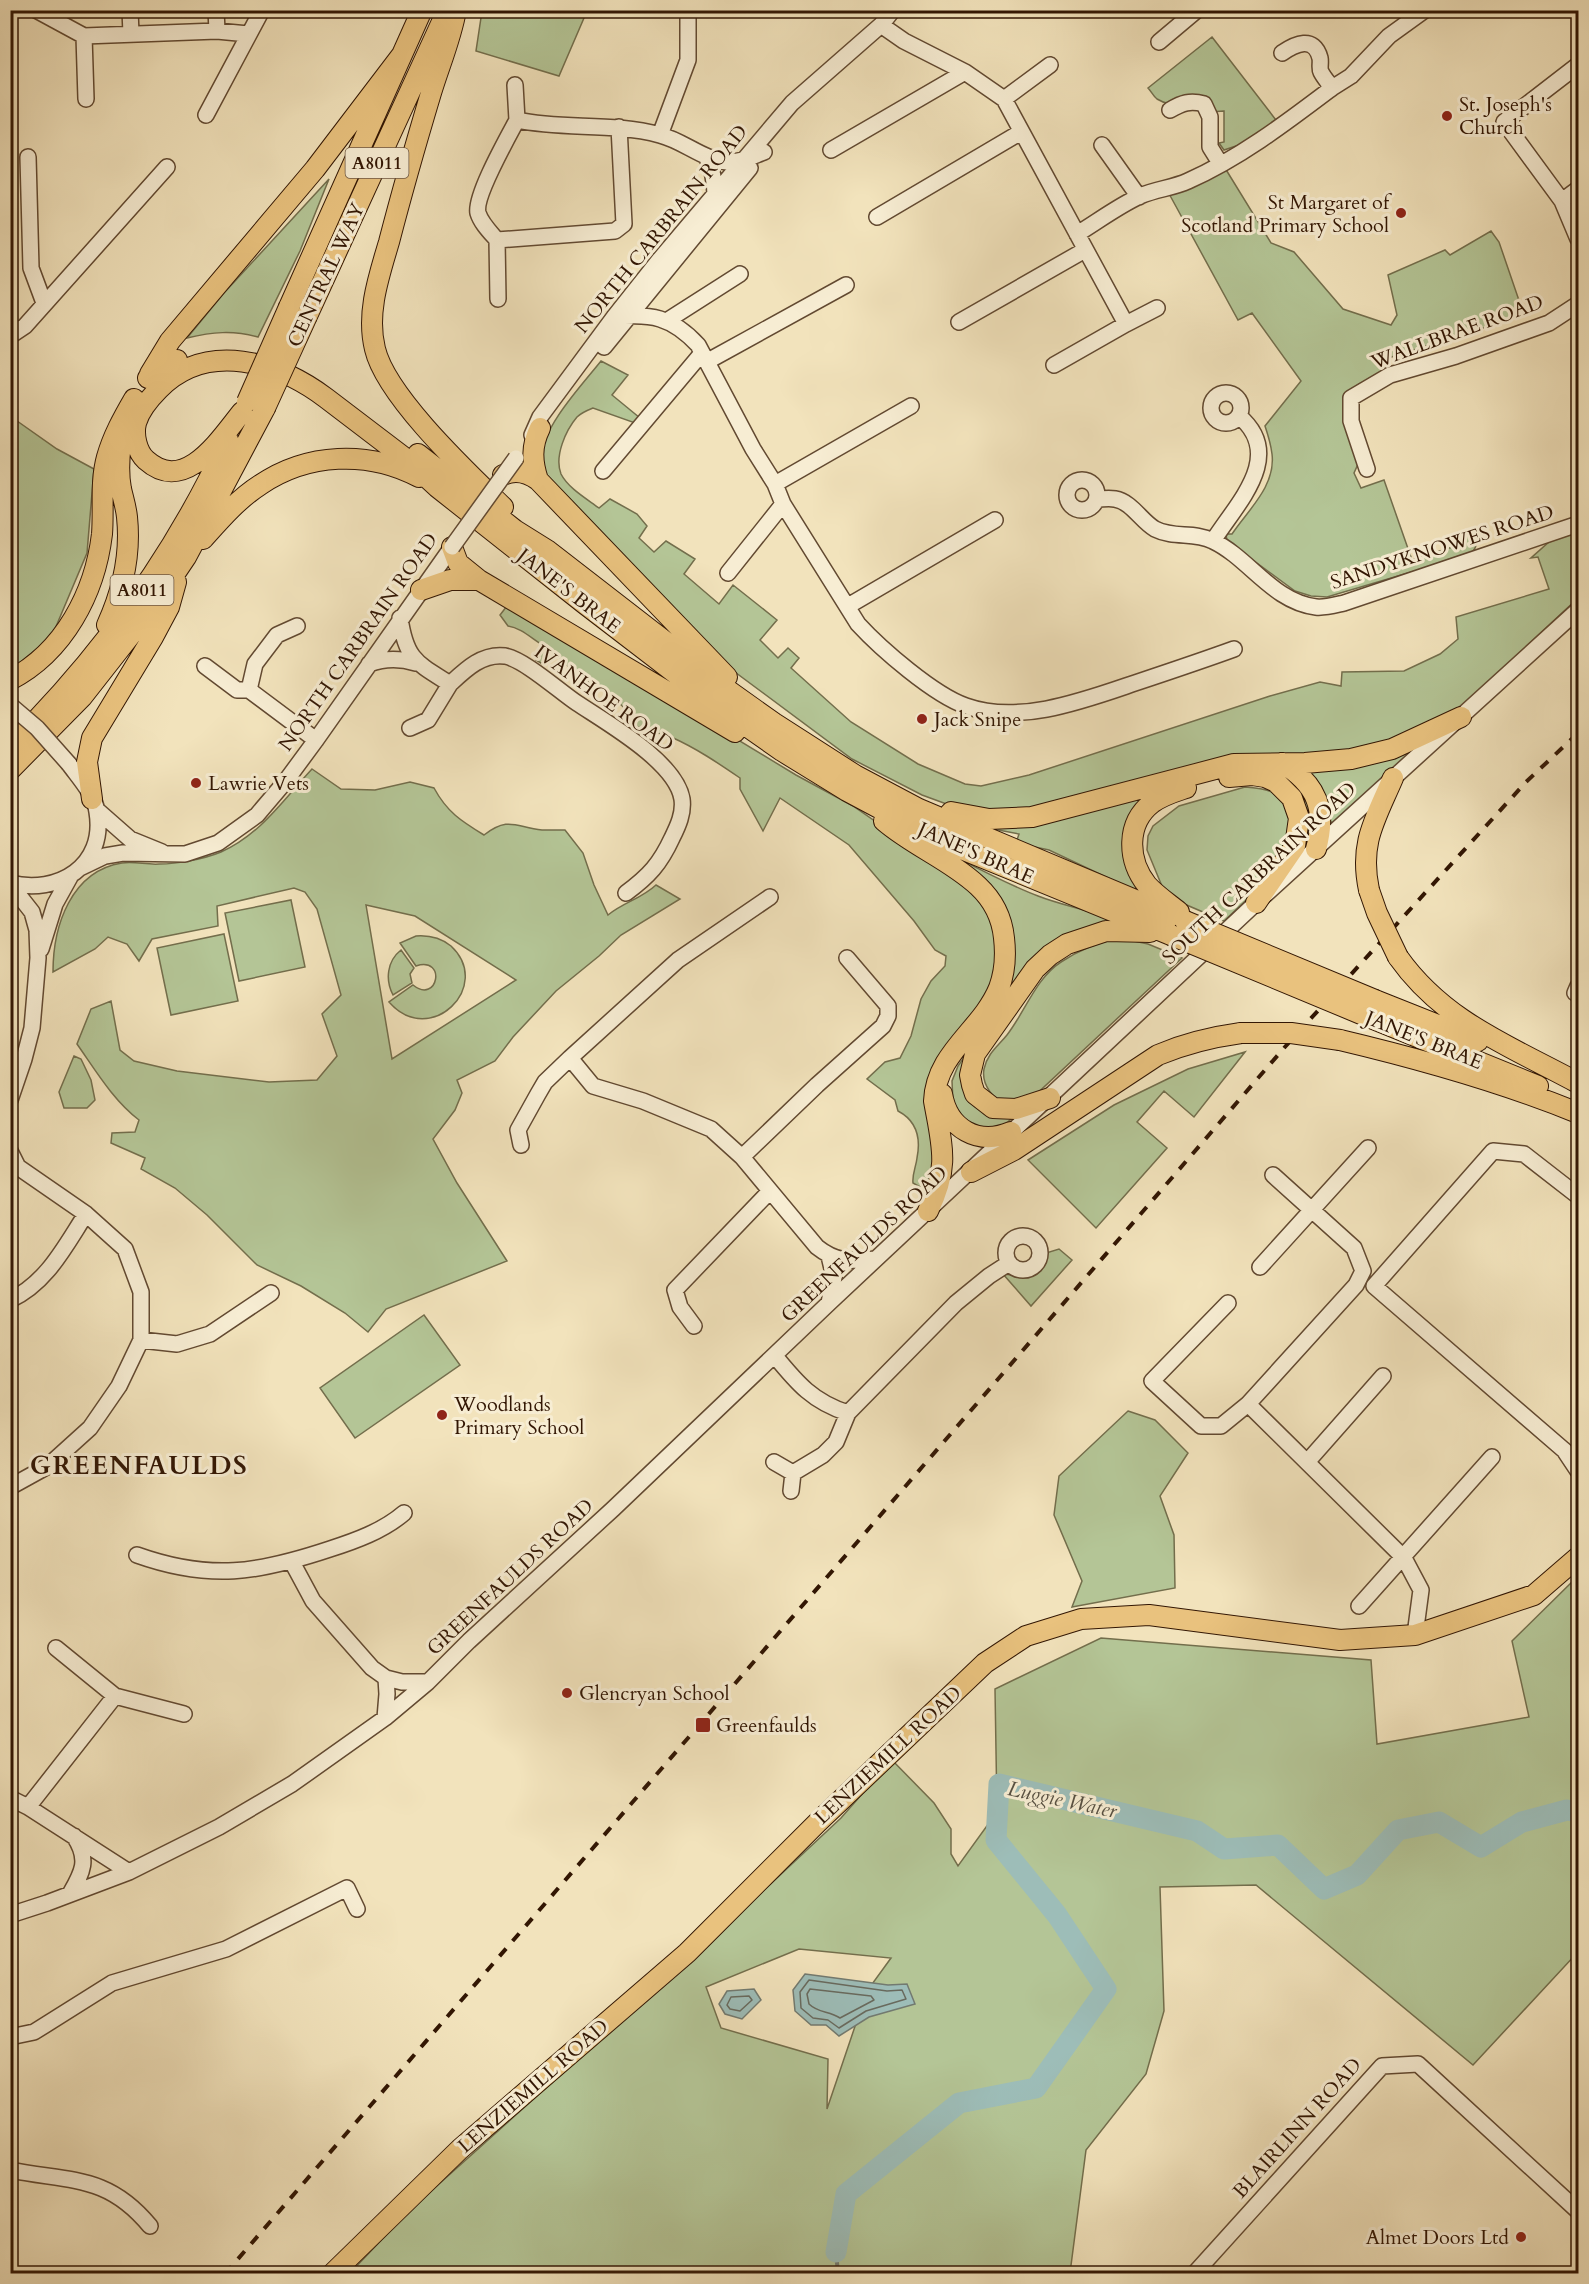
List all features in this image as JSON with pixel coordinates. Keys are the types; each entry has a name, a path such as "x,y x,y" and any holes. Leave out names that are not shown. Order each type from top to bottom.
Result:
{"main road":[{"name":"CENTRAL WAY","path":"298,311 401,56 422,10"},
{"name":"CENTRAL WAY","path":"251,407 447,10"},
{"path":"456,10 375,292 372,329 375,350 385,373 409,408 482,486 547,550"},
{"path":"10,680 37,664 54,647 79,611 99,553 106,458 114,433 133,400 170,341 315,169 401,56"},
{"path":"148,378 175,361 197,352 215,349 250,349 286,362 314,375 515,530 547,550"},
{"path":"251,407 191,467 165,472 154,467 137,448 136,424 151,397 166,382 200,364 218,361 254,363 272,368 312,388 410,462 437,487"},
{"name":"A8011","path":"10,770 82,697 151,609 184,560 251,407"},
{"name":"A8011","path":"10,747 44,714 91,660 160,563 251,407"},
{"path":"91,660 118,602 125,576 128,540 119,469 123,420"},
{"path":"502,476 534,468 535,434"},
{"path":"95,805 87,762 92,738 169,607 184,560 241,500 259,485 283,471 325,459 346,458 373,461 412,474 437,487"},
{"path":"526,470 774,723"},
{"name":"JANE'S BRAE","path":"437,487 722,709 782,751 847,791 938,839 1171,935 1578,1083"},
{"path":"452,547 458,563 479,580 729,728 754,742 782,751"},
{"name":"JANE'S BRAE","path":"547,550 774,723 855,775 888,793 919,809 1185,921 1578,1106"},
{"path":"421,590 450,580 479,580"},
{"path":"888,793 974,818 1010,819 1053,812 1234,764 1322,762 1371,755 1392,749 1461,717"},
{"path":"1282,763 1310,786 1319,804 1321,826 1316,849"},
{"path":"1185,921 1179,911 1147,885 1140,874 1131,849 1134,828 1144,810 1163,796 1220,779 1252,775 1264,777 1285,789 1297,807 1299,829 1295,846 1256,903"},
{"path":"1393,778 1368,840 1364,860 1369,890 1398,957 1421,987 1459,1019 1578,1083"},
{"path":"847,791 891,827 977,885 994,906 1000,920 1005,954 998,988 991,1002 944,1063 934,1091 943,1148 943,1173 928,1211"},
{"path":"1050,1098 1016,1109 993,1108 975,1094 970,1075 975,1054 1035,969 1066,944 1106,931 1171,935"},
{"path":"971,1172 1028,1141 1158,1055 1208,1038 1241,1032 1291,1033 1340,1040 1420,1060 1552,1102 1578,1113"},
{"path":"938,1082 949,1117 962,1128 978,1136 992,1138 1011,1132"},
{"name":"LENZIEMILL ROAD","path":"332,2274 460,2149 687,1953 833,1807 986,1663 1026,1636 1081,1619 1149,1615 1340,1640 1415,1635 1534,1595 1578,1557"}],"street":[{"path":"36,10 84,36 217,31 248,34"},
{"path":"130,10 131,34"},
{"path":"216,10 217,31"},
{"path":"206,115 262,10"},
{"path":"660,135 688,60 688,10"},
{"name":"NORTH CARBRAIN ROAD","path":"526,470 535,434 622,316 655,266 792,103 881,25 893,10"},
{"path":"1159,42 1197,10"},
{"path":"1077,234 1138,196 1187,182 1276,129 1351,76 1389,36 1425,10"},
{"path":"881,25 904,41 965,72 1004,99 1126,324"},
{"path":"84,36 86,99"},
{"path":"1282,53 1296,43 1308,43 1316,50 1320,59 1320,71 1332,88"},
{"name":"NORTH CARBRAIN ROAD","path":"622,316 655,284 842,58"},
{"path":"1578,64 1504,122 1562,201 1578,239"},
{"path":"1004,99 1050,65"},
{"path":"831,150 965,72"},
{"path":"498,299 497,240 478,212 479,197 517,120 515,86"},
{"path":"1170,110 1183,103 1194,101 1204,104 1210,117 1210,147 1220,164"},
{"path":"517,120 542,126 619,127 660,135 684,143 706,156 730,162 744,160 764,152"},
{"path":"497,240 600,233 615,231 624,224 619,127"},
{"path":"877,217 1021,132"},
{"path":"1102,145 1138,196"},
{"path":"706,156 713,170 715,211"},
{"path":"28,157 31,268 44,303"},
{"path":"10,336 25,326 167,167"},
{"path":"1562,201 1578,189"},
{"path":"959,322 1085,250"},
{"path":"655,266 655,300 664,319"},
{"path":"664,319 740,274"},
{"path":"603,471 705,357 846,285"},
{"name":"WALLBRAE ROAD","path":"1366,469 1351,421 1351,398 1390,375 1456,356 1549,323 1578,304"},
{"path":"1054,365 1157,308"},
{"path":"622,316 664,319 688,334 705,357 753,449 775,484 783,504 858,624 872,639 940,693 967,706 997,712 1061,707 1234,649"},
{"path":"775,484 911,406"},
{"path":"1097,499 1117,499 1134,509 1148,525 1166,535 1198,536 1213,541 1257,472 1259,446 1248,424 1239,416"},
{"name":"NORTH CARBRAIN ROAD","path":"10,883 25,886 50,885 65,880 105,856 123,853 185,854 218,843 257,815 316,740 502,476"},
{"path":"728,573 783,504"},
{"path":"848,606 995,520"},
{"name":"SANDYKNOWES ROAD","path":"1213,541 1257,572 1276,590 1294,600 1318,607 1353,600 1578,524"},
{"name":"SOUTH CARBRAIN ROAD","path":"971,1172 1256,903 1578,610"},
{"path":"400,618 406,645 416,663"},
{"path":"249,690 255,664 277,635 297,626"},
{"name":"IVANHOE ROAD","path":"410,728 428,720 450,684 468,668 482,659 503,656 517,660 629,738 674,777 682,800 682,814 660,863 653,872 626,893"},
{"path":"369,664 382,659 416,663 450,684"},
{"path":"205,666 237,690 249,690 316,740"},
{"path":"10,705 44,735 69,764 95,805 130,839 168,855"},
{"path":"38,958 55,904 76,872 90,856 96,838 95,805"},
{"path":"10,883 32,912 37,930 38,958 32,1028 10,1100"},
{"path":"520,1145 518,1130 545,1082 678,960 770,897"},
{"path":"741,1157 883,1026 888,1016 888,1006 847,958"},
{"path":"570,1058 593,1086 643,1101 711,1129 741,1157 817,1247 829,1257 840,1260 876,1259"},
{"path":"1260,1267 1368,1148"},
{"path":"10,1151 14,1167 86,1214 125,1249 141,1292 141,1340 119,1386 90,1428 48,1466 10,1487"},
{"path":"1578,1196 1524,1155 1493,1151 1374,1286 1572,1454 1578,1471"},
{"name":"GREENFAULDS ROAD","path":"10,1915 129,1872 219,1827 292,1784 385,1718 428,1682 469,1641 971,1172"},
{"path":"1228,1303 1152,1381 1201,1426 1221,1426 1248,1404 1356,1285 1363,1271 1354,1248 1273,1175"},
{"path":"694,1326 680,1307 675,1290 770,1191"},
{"path":"10,1300 24,1293 45,1274 86,1214"},
{"path":"829,1257 834,1277 829,1303"},
{"path":"793,1473 824,1455 836,1442 848,1413 956,1303 1009,1263"},
{"path":"141,1340 177,1344 210,1334 271,1293"},
{"path":"775,1356 800,1386 828,1406 848,1413"},
{"path":"1308,1461 1383,1376"},
{"path":"1248,1404 1404,1558 1421,1590 1415,1635"},
{"path":"1359,1606 1492,1457"},
{"path":"774,1462 793,1473"},
{"path":"791,1491 793,1473"},
{"path":"137,1555 172,1566 220,1573 247,1571 292,1562 358,1540 404,1513"},
{"path":"292,1562 313,1601 372,1668 386,1678 402,1682 428,1682"},
{"path":"56,1648 115,1696 184,1714"},
{"path":"385,1718 386,1678"},
{"path":"28,1807 115,1696"},
{"path":"10,1798 28,1807 129,1872"},
{"path":"70,1894 83,1868 80,1845 74,1836"},
{"path":"10,2037 34,2032 112,1983 226,1949 347,1888 357,1909"},
{"name":"BLAIRLINN ROAD","path":"1194,2274 1382,2066 1418,2064 1578,2211"},
{"path":"11,2172 77,2179 110,2192 136,2210 150,2226"}],"green space":[{"path":"482,10 587,11 559,76 476,51"},
{"path":"1212,37 1276,120 1242,144 1224,150 1219,143 1224,142 1224,111 1171,105 1157,99 1148,88"},
{"path":"1225,168 1271,243 1294,252 1343,309 1391,325 1397,315 1388,275 1445,250 1450,255 1491,231 1499,242 1524,315 1382,360 1387,372 1359,384 1348,392 1359,462 1354,473 1361,488 1384,480 1412,560 1465,543 1464,537 1474,533 1476,545 1469,555 1327,597 1311,596 1295,591 1227,541 1226,534 1232,534 1260,497 1270,477 1272,454 1265,426 1301,381 1252,313 1238,320 1167,190"},
{"path":"329,179 300,251 258,337 240,333 222,333 187,338 224,293"},
{"path":"601,361 628,375 612,395 640,418 635,423 593,408 577,417 565,436 560,451 559,467 568,484 599,508 610,499 637,514 647,526 639,538 654,552 666,541 695,559 684,574 719,604 733,585 777,620 760,640 778,658 788,648 799,658 791,668 851,722 918,764 965,784 981,786 1029,775 1270,696 1320,682 1341,686 1342,672 1404,671 1440,654 1458,639 1456,617 1549,589 1538,557 1531,558 1549,542 1578,530 1578,598 1449,719 1376,748 1054,807 971,813 922,795 852,759 720,661 545,476 541,457 549,432 565,406"},
{"path":"10,416 57,449 94,469 87,553 52,636 11,670"},
{"path":"510,602 796,775 853,806 970,887 986,906 994,924 998,961 986,998 947,1048 930,1185 920,1187 913,1183 918,1137 913,1125 898,1111 895,1100 867,1079 885,1062 900,1058 911,1036 921,999 931,981 945,966 946,956 935,950 914,921 849,845 780,798 763,831 740,789 740,778 715,761 671,737 636,726 632,730 625,724 632,715 606,691 583,679 553,653 544,665 536,660 546,647 523,632 508,626 500,615"},
{"path":"1410,751 1406,758 1335,824 1329,821 1305,770"},
{"path":"312,769 341,789 375,790 410,782 434,788 444,804 455,815 484,835 506,824 542,830 565,830 583,853 608,915 656,885 680,899 621,935 556,991 513,1037 495,1061 457,1080 462,1093 455,1110 433,1139 457,1183 507,1261 386,1309 368,1332 345,1313 301,1286 257,1265 207,1215 175,1188 141,1169 145,1158 111,1143 112,1133 135,1132 139,1120 113,1094 77,1044 91,1009 111,1001 120,1050 134,1061 177,1071 269,1082 317,1080 337,1056 322,1014 341,995 317,909 305,892 294,888 217,906 218,926 152,939 139,961 127,944 108,937 95,949 53,972 61,919 68,903 90,877 104,868 122,863 174,863 199,859 221,852 235,845 260,826","holes":["366,905 415,916 516,980 392,1059"]},
{"path":"1232,771 1288,772 1317,808 1308,845 1309,816 1299,794 1234,773 1172,791 1139,818 1142,894 1049,850 1016,843 1019,834 993,829 1027,826"},
{"path":"1245,787 1268,790 1281,798 1295,833 1274,874 1224,921 1175,900 1164,891 1147,850 1148,836 1153,826 1179,806"},
{"path":"918,838 1022,890 1108,918 1104,929 1061,942 966,1081 1012,1118 995,1134 970,1127 953,1103 952,1081 958,1066 1008,993 1013,974 1014,956 1009,921"},
{"path":"291,900 305,967 239,981 225,913"},
{"path":"224,934 238,1001 171,1015 157,948"},
{"path":"416,936 435,938 451,946 462,962 465,978 461,994 452,1007 438,1015 422,1019 405,1015 389,1002 413,985 422,990 428,989 436,979 432,968 426,965 416,966 400,943"},
{"path":"1120,938 1148,944 1182,958 1030,1100 1006,1107 993,1096 984,1081 985,1064 990,1055 1007,1035 1038,986 1052,969 1082,950"},
{"path":"401,950 414,968 410,974 412,983 393,995 388,977 390,965"},
{"path":"1245,1052 1194,1117 1164,1091 1137,1122 1167,1148 1096,1228 1028,1160 1114,1105 1188,1069"},
{"path":"74,1056 81,1059 91,1080 95,1100 87,1108 64,1108 59,1092"},
{"path":"1059,1249 1072,1260 1031,1306 1003,1274 1031,1276 1036,1274 1041,1270 1046,1253"},
{"path":"424,1315 460,1365 355,1438 320,1388"},
{"path":"1128,1411 1155,1420 1188,1453 1160,1496 1174,1535 1175,1588 1072,1607 1082,1581 1054,1515 1059,1476"},
{"path":"1578,1576 1578,1956 1576,1954 1473,2065 1256,1885 1160,1887 1164,2011 1146,2074 1086,2150 1070,2273 349,2274 410,2210 702,1948 841,1818 892,1760 934,1803 951,1829 951,1854 958,1866 997,1812 995,1689 1101,1638 1371,1660 1377,1744 1529,1717 1512,1641","holes":["799,1949 891,1958 867,1991 827,2109 828,2059 721,2028 706,1987"]}],"water":[{"path":"805,1974 888,1985 907,1984 915,2004 869,2017 839,2036 826,2025 811,2025 795,2011 793,1990"},
{"path":"754,1989 761,2000 742,2019 725,2014 719,2004 727,1991"}],"waterway":[{"name":"Luggie Water","path":"836,2252 846,2194 959,2103 1036,2088 1106,1989 1057,1915 996,1840 999,1784 1197,1831 1224,1849 1278,1845 1324,1889 1357,1875 1398,1830 1439,1822 1481,1847 1522,1822 1567,1810 1578,1812"},
{"name":"Luggie Water","path":"836,2252 838,2274"}],"railway":[{"path":"225,2274 1284,1048 1526,782 1578,733"}],"place":[{"name":"St. Joseph's Church","path":"1447,116"},
{"name":"St Margaret of Scotland Primary School","path":"1401,213"},
{"name":"Jack Snipe","path":"922,719"},
{"name":"Lawrie Vets","path":"196,783"},
{"name":"Woodlands Primary School","path":"442,1415"},
{"name":"Glencryan School","path":"567,1693"},
{"name":"Greenfaulds","path":"703,1725"},
{"name":"Almet Doors Ltd","path":"1521,2237"}],"district":[{"name":"GREENFAULDS","path":"139,1465"}]}
